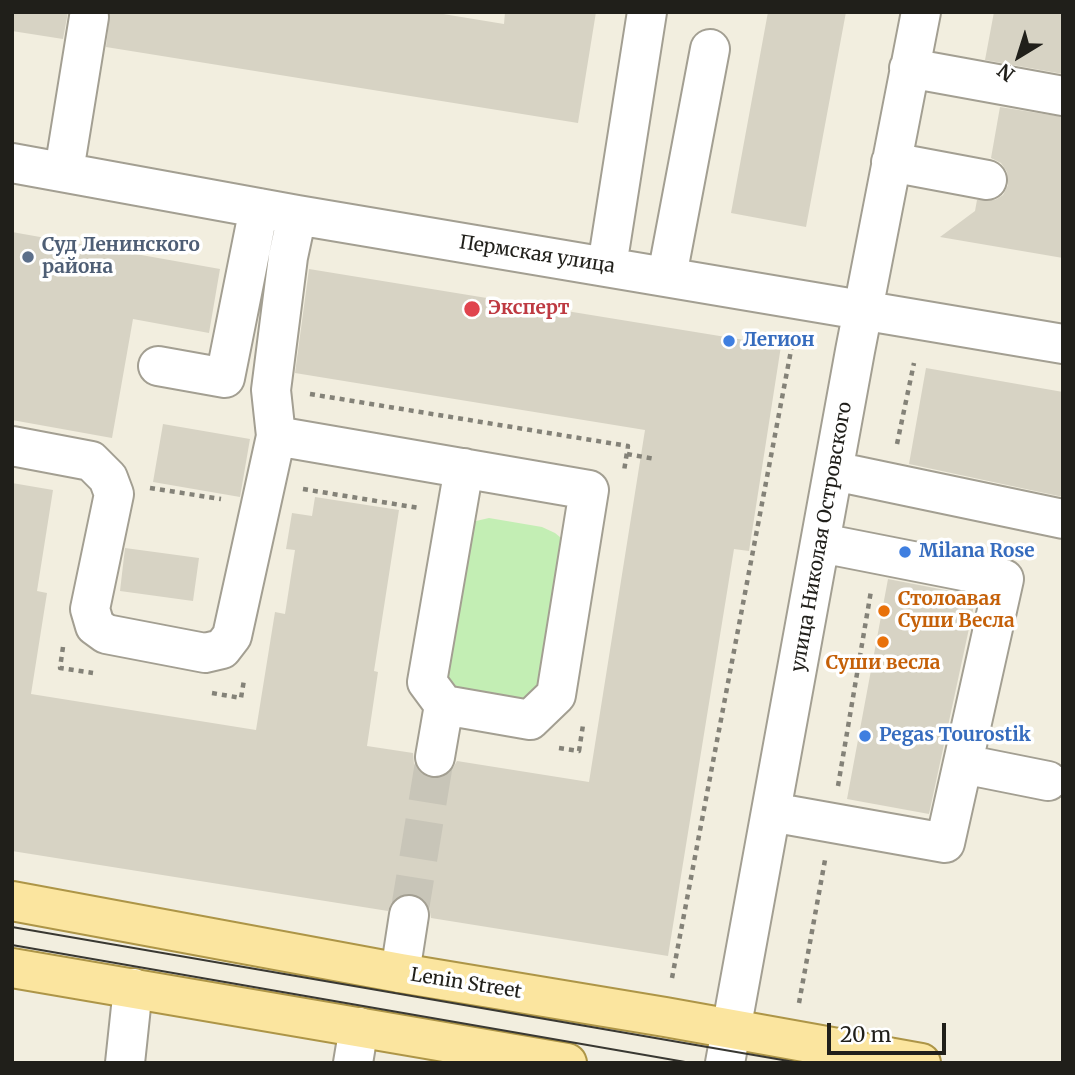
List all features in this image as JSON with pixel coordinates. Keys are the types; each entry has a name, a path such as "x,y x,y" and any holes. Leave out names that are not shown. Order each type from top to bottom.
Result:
{"main road":[{"name":"Lenin Street","path":"12,901 400,973 727,1047 921,1063"},
{"path":"12,968 133,988 356,1045 567,1063"}],"street":[{"path":"607,266 647,12"},
{"name":"улица Николая Островского","path":"727,1047 921,12"},
{"path":"64,171 89,18"},
{"path":"667,276 710,49"},
{"path":"909,68 1063,96"},
{"path":"891,162 987,180"},
{"name":"Пермская улица","path":"12,163 297,215 1063,344"},
{"path":"158,366 225,378 259,208"},
{"path":"12,446 91,461 108,478 114,494 90,609 95,626 106,634 205,653 222,649 232,636 276,436 271,390 288,257 297,215"},
{"path":"276,436 464,468 589,490 556,695 530,720 444,705 427,682 464,468"},
{"path":"834,471 1063,519"},
{"path":"771,812 945,844 1004,579 821,543"},
{"path":"435,757 444,705"},
{"path":"963,764 1048,781"},
{"path":"400,973 409,915"},
{"path":"125,1063 133,988"}],"path":[{"path":"671,983 764,477 793,340"},
{"path":"889,482 914,363"},
{"path":"309,394 628,446 623,481"},
{"path":"627,454 655,459"},
{"path":"301,488 432,510"},
{"path":"209,498 222,499"},
{"path":"799,1006 878,553"},
{"path":"64,642 60,667 99,674"},
{"path":"202,691 241,698 245,673"},
{"path":"554,747 579,751 584,724"}],"green space":[{"path":"489,518 542,527 566,542 548,678 527,702 461,695 449,684 443,671 467,532 476,521"}],"building":[{"path":"12,12 68,12 63,39 12,31"},
{"path":"110,12 431,12 504,24 505,12 596,12 578,123 106,47"},
{"path":"768,12 846,12 806,227 731,213"},
{"path":"994,12 1063,12 1063,74 985,60"},
{"path":"1000,107 1063,117 1063,258 940,237 975,211 977,200 995,200 1003,195 1008,185 1007,172 1001,163 991,158"},
{"path":"12,232 220,269 209,333 133,319 112,438 12,420"},
{"path":"309,269 781,346 749,551 734,549 668,956 431,918 429,906 422,898 413,894 400,895 392,902 388,911 12,851 12,483 53,490 37,591 47,593 31,694 256,730 275,612 285,614 295,550 286,549 292,513 312,516 315,497 399,510 374,671 378,672 367,746 413,753 414,764 421,773 432,779 442,778 451,771 457,761 589,782 645,430 295,373"},
{"path":"926,368 1063,392 1063,497 909,464"},
{"path":"163,424 250,439 240,497 153,482"},
{"path":"125,548 199,558 193,601 120,591"},
{"path":"888,579 976,596 929,814 847,799"}],"tunnel":[{"path":"409,915 435,757"}],"tram line":[{"path":"12,927 800,1063"},
{"path":"12,945 691,1063"}],"place":[{"name":"Суд Ленинского района","path":"28,257"},
{"name":"Эксперт","path":"472,309"},
{"name":"Легион","path":"729,341"},
{"name":"Milana Rose","path":"905,552"},
{"name":"Столоавая Суши Весла","path":"884,611"},
{"name":"Суши весла","path":"883,642"},
{"name":"Pegas Tourostik","path":"865,736"}]}
